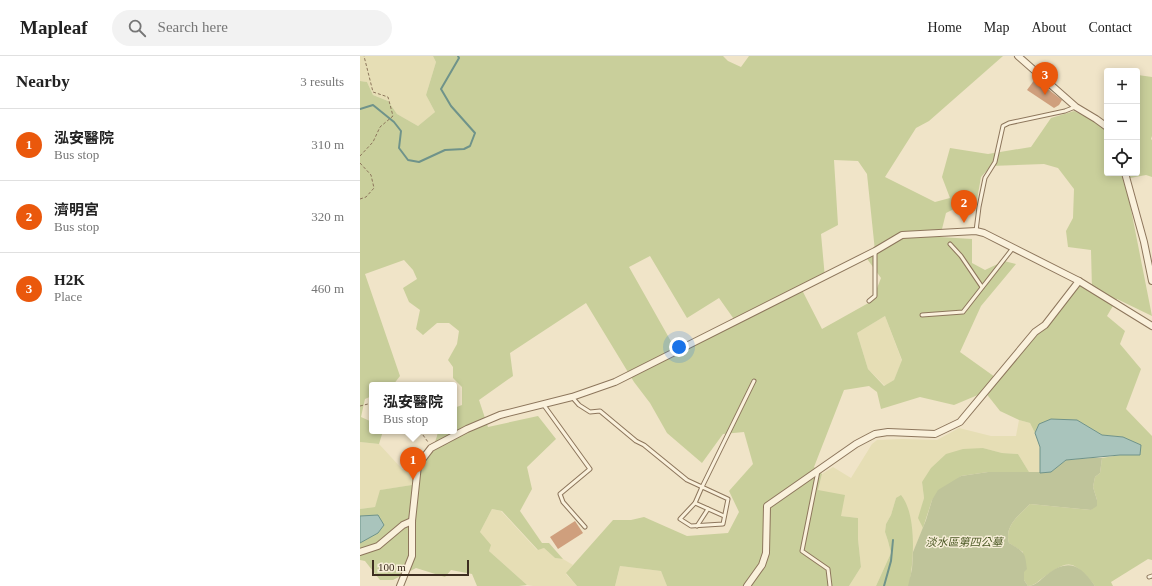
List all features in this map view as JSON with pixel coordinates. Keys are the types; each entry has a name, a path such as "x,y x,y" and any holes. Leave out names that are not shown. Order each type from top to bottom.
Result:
{"street":[{"path":"1018,56 1076,107 1104,125"},
{"path":"1126,176 1144,242 1152,281"},
{"path":"400,586 412,556 412,521 418,465 431,448 467,429 500,415 572,397 615,382 875,251 902,235 976,231 984,233 1079,281 1152,326"},
{"path":"747,586 762,565 766,553 766,506 856,444 875,434 888,432 935,434 960,422 1035,332 1045,325 1079,281"},
{"path":"360,552 378,546 403,525 412,521"}],"lane":[{"path":"976,231 985,178 995,162 1003,126 1009,123 1065,111 1076,107"},
{"path":"950,244 961,256 982,287"},
{"path":"922,315 963,312 1013,248"},
{"path":"869,301 875,296 875,251"},
{"path":"572,397 579,406 590,412 600,411 687,480 702,487 728,499 723,524 691,526 680,519 694,503 702,487 754,381"},
{"path":"543,404 590,469 560,494 563,502 585,527"},
{"path":"818,471 802,551 828,569 830,586"},
{"path":"694,503 724,516"},
{"path":"696,526 708,509"}],"path":[{"path":"360,156 373,142 380,127 393,116 388,97 373,92 364,56"},
{"path":"360,163 371,174 374,188 366,197 360,199"},
{"path":"422,434 431,448"}],"shaded area":[{"path":"360,56 433,56 436,62 426,95 435,112 418,126 397,114 388,101 373,95 367,82 360,81"},
{"path":"885,316 902,361 894,380 885,386 868,369 857,333"},
{"path":"1019,420 1030,423 1035,433 1040,447 1040,473 1029,472 1018,454 1002,453 983,448 922,482 924,498 919,518 923,528 913,552 912,526 896,498 891,515 886,524 885,532 891,553 876,586 849,586 861,567 858,539 858,518 841,516 818,490 822,474 833,467 851,478 872,444 877,440 937,440 959,428 991,436 1016,436"},
{"path":"360,442 379,444 402,469 417,468 418,484 381,490 375,507 360,509"},
{"path":"492,509 501,511 537,550 544,548 555,558 563,559 573,565 566,574 577,586 527,585 489,551 480,532"},
{"path":"620,566 661,571 667,586 615,586"}],"green space":[{"path":"433,56 723,56 728,61 741,67 749,56 1003,56 929,121 916,128 885,177 935,202 950,198 942,177 950,148 988,154 1031,147 1051,118 1074,111 1090,119 1104,121 1104,176 1140,176 1140,75 1152,77 1152,177 1146,175 1125,179 1152,316 1117,299 1107,316 1125,331 1120,344 1141,369 1126,409 1152,436 1152,560 1148,559 1111,582 1113,586 1095,586 1081,571 1075,566 1069,564 1058,568 1035,584 1028,586 1024,580 1023,552 1009,543 1008,537 1011,526 1017,517 1030,504 1091,510 1097,500 1093,487 1095,477 1100,473 1102,458 1120,455 1140,455 1123,437 1102,435 1077,420 1039,424 1035,433 1030,423 1019,420 1000,411 985,392 954,405 920,397 881,409 877,392 869,386 844,390 814,467 822,474 818,490 845,495 841,516 858,518 858,539 861,567 849,586 667,586 661,571 620,566 615,586 577,586 566,573 613,520 631,520 644,517 687,536 728,533 739,512 729,491 753,464 744,432 723,434 702,463 667,433 650,403 634,382 586,303 510,353 513,376 479,400 488,427 538,416 556,439 527,467 532,489 520,511 542,543 549,543 563,559 555,558 544,548 538,550 502,511 492,509 480,532 491,545 489,551 527,585 477,586 472,574 451,570 445,577 416,568 393,580 380,580 365,561 360,560 360,509 375,507 380,490 418,484 417,468 433,446 437,434 457,434 457,407 462,405 462,387 453,378 453,367 448,360 457,344 459,331 449,323 437,323 423,335 416,329 420,310 409,302 403,288 417,279 413,270 404,260 365,274 400,376 395,382 369,382 369,397 365,399 361,417 369,421 369,434 382,434 379,444 360,442 360,81 367,82 373,95 388,101 397,114 418,126 435,112 426,95 436,62","holes":["834,160 858,161 867,174 875,251 865,256 881,278 872,301 822,329 802,290 825,278 821,234 838,225","1044,164 1058,168 1074,189 1073,218 1066,231 1068,247 1091,250 1092,289 1078,284 995,377 960,352 981,306 1016,264 1004,261 985,270 972,263 972,239 940,237 946,213 954,209 975,211 981,177 991,166","650,256 687,318 719,298 736,322 677,352 629,267","885,316 902,360 894,380 884,386 868,369 857,333"]},
{"path":"983,448 1002,453 1018,454 1029,472 988,472 961,476 932,500 923,528 918,518 924,498 922,482 931,468 946,454 963,449"},
{"name":"淡水區第四公墓","path":"1102,458 1100,473 1095,477 1093,487 1097,500 1097,506 1091,510 1030,504 1017,517 1011,526 1008,537 1009,543 1021,550 1024,555 1027,569 1024,572 1024,580 1028,586 908,586 912,569 913,552 926,520 932,500 938,490 961,476 988,472 1051,472 1066,460"},
{"path":"901,495 910,514 912,526 913,551 909,586 876,586 891,553 885,532 886,524 891,515 896,498"},
{"path":"1066,565 1078,568 1084,572 1095,586 1028,586 1037,583 1052,571"}],"water":[{"path":"1051,419 1077,420 1102,435 1123,437 1141,445 1140,455 1120,455 1066,460 1051,472 1040,473 1040,447 1035,433 1039,424"},
{"path":"378,515 384,525 378,533 360,543 360,516"}],"building":[{"path":"1035,79 1062,100 1059,105 1054,108 1027,90"},
{"path":"575,521 583,533 558,549 550,537"}],"waterway":[{"path":"360,109 373,105 394,122 401,131 399,148 408,160 419,162 445,150 464,149 470,146 475,133 451,106 441,89 459,58 458,56"},
{"path":"884,586 891,561 893,540"}],"place":[{"name":"H2K","path":"1045,95"},
{"name":"濟明宮","path":"964,223"},
{"name":"泓安醫院","path":"413,480"}]}
